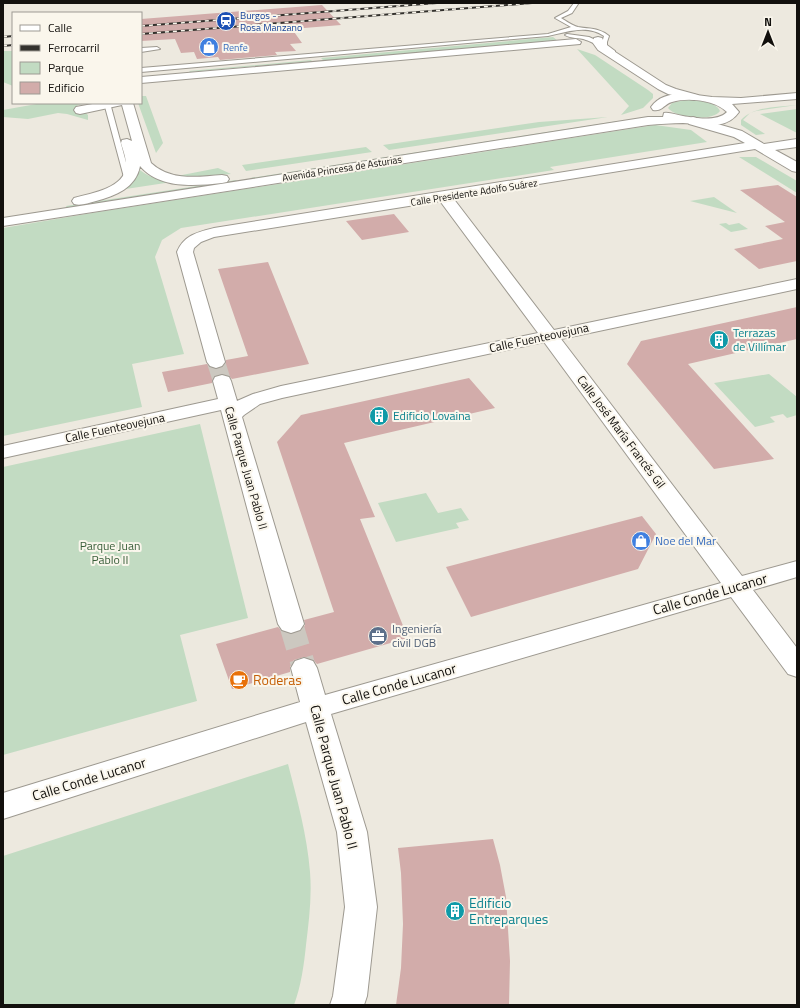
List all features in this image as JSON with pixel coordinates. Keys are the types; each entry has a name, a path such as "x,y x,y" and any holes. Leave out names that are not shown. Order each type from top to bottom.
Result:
{"street":[{"path":"573,30 561,38 591,47 654,89 659,93 660,104 664,114 738,134 797,168"},
{"path":"142,72 573,30 600,35 599,42 602,48 657,83 679,94 714,100 741,101 797,96"},
{"path":"142,72 578,42 599,42"},
{"name":"Avenida Princesa de Asturias","path":"3,213 625,117 640,114 676,98 694,97"},
{"path":"714,100 728,105 730,115 738,134"},
{"path":"687,121 718,121 751,106 797,100"},
{"path":"79,201 111,191 128,180 132,175 134,166 112,104 80,110"},
{"name":"Avenida Princesa de Asturias","path":"127,104 145,164 151,172 173,179 188,181 222,179"},
{"name":"Avenida Princesa de Asturias","path":"3,222 636,122 687,121"},
{"name":"Calle Presidente Adolfo Suárez","path":"216,362 184,252 186,247 191,242 212,233 760,147 797,143"},
{"name":"Calle José María Francés Gil","path":"445,197 797,667"},
{"name":"Calle Fuenteovejuna","path":"226,398 236,411 248,402 281,392 797,284"},
{"name":"Calle Fuenteovejuna","path":"3,452 226,398 251,393 281,392"},
{"name":"Calle Parque Juan Pablo II","path":"226,398 291,624"},
{"name":"Calle Conde Lucanor","path":"3,806 316,708 797,569"},
{"name":"Calle Parque Juan Pablo II","path":"304,668 352,832 361,907 350,996 347,1005"}],"lane":[{"path":"576,4 570,12 558,18 583,37 599,42"},
{"path":"142,72 548,35 573,30"},
{"path":"548,35 573,30"},
{"path":"142,50 157,49"}],"green space":[{"path":"553,37 558,41 324,61 321,58"},
{"path":"577,49 595,55 648,90 653,94 653,98 643,108 621,115 629,106"},
{"path":"3,51 12,51 12,86 3,82"},
{"path":"311,60 312,61 189,71"},
{"path":"142,96 146,96 163,143 156,153 138,104 142,104"},
{"path":"684,100 709,103 717,107 720,111 710,117 702,118 678,114 668,108 672,103"},
{"path":"36,104 83,104 77,105 88,115 88,120 58,113 28,119 3,117 3,110"},
{"path":"797,105 756,111 752,112 767,108"},
{"path":"797,109 797,133 760,114"},
{"path":"749,114 743,120 765,134 756,135 741,125 741,120"},
{"path":"608,117 389,150 383,145 539,122"},
{"path":"618,121 620,122 250,178"},
{"path":"655,125 691,130 707,142 550,167 554,170 181,228 162,240 155,257 184,354 132,364 142,407 3,436 3,228"},
{"path":"366,147 372,152 246,171 242,165"},
{"path":"739,157 756,157 797,181 797,193"},
{"path":"218,168 231,174 198,177 177,176"},
{"path":"140,170 155,178 172,182 119,190 131,182"},
{"path":"237,181 67,208 66,206"},
{"path":"714,197 737,213 690,201"},
{"path":"726,223 729,225 739,223 748,229 731,232 719,224"},
{"path":"769,374 797,397 797,415 787,418 783,414 770,417 775,422 755,427 714,383"},
{"name":"Parque Juan Pablo II","path":"200,424 248,618 180,635 197,701 3,755 3,467"},
{"path":"426,493 438,513 461,508 469,520 456,523 459,528 396,542 378,503"},
{"path":"288,764 304,831 309,858 311,881 310,908 304,960 294,1005 3,1005 3,856"}],"building":[{"name":"Burgos - Rosa Manzano","path":"322,5 341,25 292,29 302,43 290,44 296,51 275,52 277,55 220,60 218,57 197,59 194,52 181,53 175,39 142,41 142,19"},
{"path":"778,185 797,197 797,261 759,269 734,249 783,239 765,226 785,222 740,190"},
{"path":"394,214 409,232 362,240 346,221"},
{"path":"268,262 309,364 232,379 229,376 222,374 214,376 212,383 168,392 162,372 207,364 216,369 223,367 226,360 248,356 218,269"},
{"path":"797,307 797,339 688,364 774,459 714,469 627,364 641,341"},
{"path":"469,378 495,408 344,443 375,517 360,519 408,638 317,664 313,660 304,657 294,660 290,667 290,672 232,689 216,644 278,627 282,631 291,634 301,631 305,625 304,620 334,612 277,442 301,415"},
{"path":"642,516 656,534 638,569 471,617 446,567"},
{"name":"Edificio Entreparques","path":"493,839 506,897 510,961 509,1005 396,1005 401,968 403,924 401,873 398,848"}],"tunnel":[{"path":"216,362 222,381"},
{"path":"291,624 304,668"}],"railway":[{"path":"142,26 437,3"},
{"path":"142,34 532,3"},
{"path":"3,37 12,36"},
{"path":"3,46 12,45"}],"place":[{"name":"Burgos - Rosa Manzano","path":"226,21"},
{"name":"Renfe","path":"209,47"},
{"name":"Terrazas de Villímar","path":"719,340"},
{"name":"Edificio Lovaina","path":"379,416"},
{"name":"Noe del Mar","path":"641,541"},
{"name":"Ingeniería civil DGB","path":"378,636"},
{"name":"Roderas","path":"239,680"},
{"name":"Edificio Entreparques","path":"455,911"}]}
